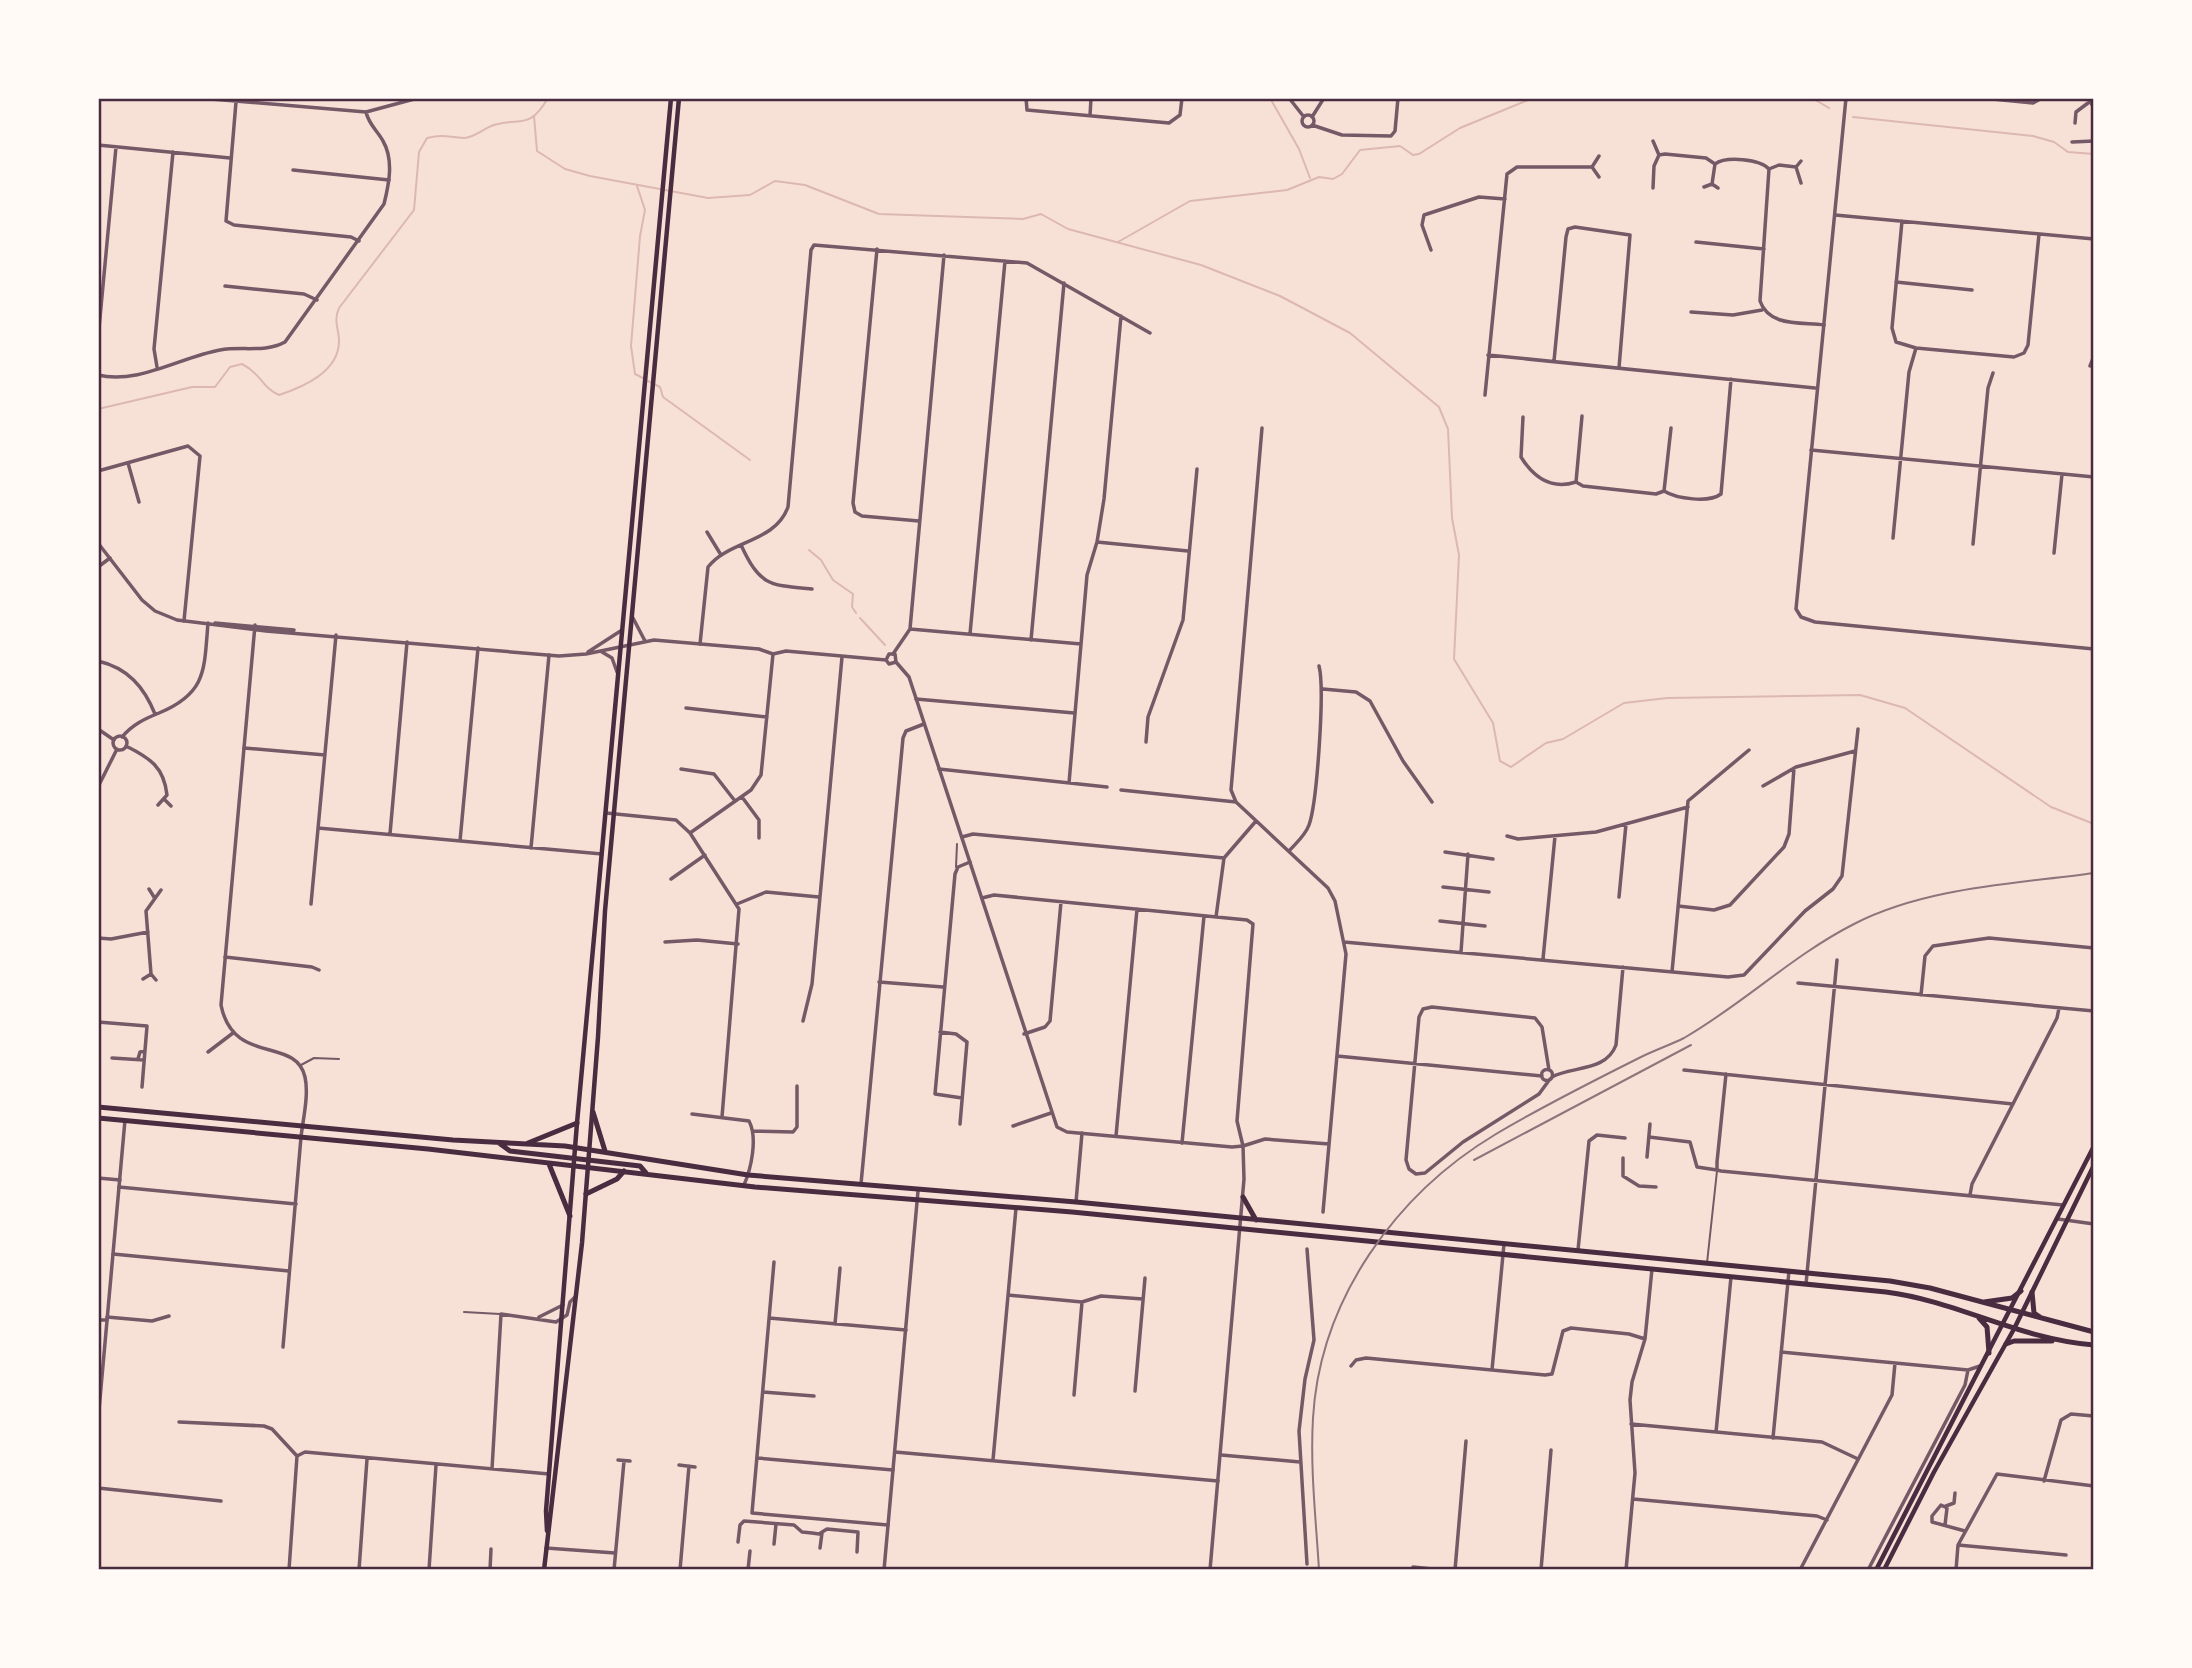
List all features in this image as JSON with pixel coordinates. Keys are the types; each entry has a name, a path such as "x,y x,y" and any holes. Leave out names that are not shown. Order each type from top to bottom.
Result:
{"main road":[{"path":"548,1535 549,1474 574,1168 671,98"},
{"path":"544,1570 586,1194 614,814 679,98"},
{"path":"98,1107 499,1143 576,1147 748,1175 918,1191 1046,1199 1909,1284 2094,1332"},
{"path":"593,1112 606,1151"},
{"path":"98,1118 744,1185 918,1202 1045,1210 1906,1295 2059,1341"},
{"path":"526,1144 578,1123"},
{"path":"499,1143 510,1151 589,1158 640,1166 646,1173"},
{"path":"1876,1570 2094,1146"},
{"path":"549,1164 570,1216"},
{"path":"1887,1570 1889,1561 2022,1314 2094,1165"},
{"path":"586,1194 617,1179 624,1171"},
{"path":"1243,1197 1256,1220"},
{"path":"1045,1210 1046,1199"},
{"path":"1981,1303 2012,1298 2021,1291"},
{"path":"2032,1292 2034,1313 2045,1321"},
{"path":"1978,1317 1987,1327 1989,1353"},
{"path":"2006,1344 2014,1341 2059,1341 2094,1345"}],"street":[{"path":"199,98 366,112 418,98"},
{"path":"1026,98 1027,110 1175,121 1180,115 1182,98"},
{"path":"1090,116 1091,98"},
{"path":"1289,98 1304,117 1304,126 1312,125 1342,135 1391,136 1395,131 1398,98"},
{"path":"1312,125 1312,117 1324,98"},
{"path":"1846,98 1795,602 1801,617 1815,622 2094,649"},
{"path":"1982,98 2033,103 2042,98"},
{"path":"2075,123 2076,112 2088,100 2094,108"},
{"path":"236,102 225,216 230,224 351,237 359,241"},
{"path":"98,375 120,378 221,350 279,346 291,336 384,204 389,180 387,152 369,124 366,112"},
{"path":"1304,117 1312,117"},
{"path":"1653,141 1658,155 1654,166 1653,188"},
{"path":"2072,142 2094,141"},
{"path":"98,145 230,158"},
{"path":"98,339 116,147"},
{"path":"157,367 154,349 173,152"},
{"path":"1658,155 1706,158 1714,164"},
{"path":"1592,167 1599,156"},
{"path":"1714,164 1724,160 1761,163 1769,169"},
{"path":"1796,167 1801,161"},
{"path":"1712,184 1714,164"},
{"path":"1485,395 1510,169 1558,165 1592,167"},
{"path":"1769,169 1779,165 1796,167"},
{"path":"1592,167 1599,177"},
{"path":"1796,167 1801,183"},
{"path":"1769,169 1760,291 1763,310 1774,319 1824,325"},
{"path":"293,170 389,180"},
{"path":"1704,187 1712,184"},
{"path":"1712,184 1718,188"},
{"path":"1431,250 1422,225 1424,215 1479,197 1505,199"},
{"path":"1834,215 2094,239"},
{"path":"1902,220 1893,337 1902,346 1916,348 2014,357 2024,353 2028,345 2039,234"},
{"path":"1554,361 1566,237 1569,229 1587,229 1630,235 1619,368"},
{"path":"1696,242 1764,249"},
{"path":"700,644 704,580 708,568 722,555 773,529 785,517 788,508 811,250 814,245 1031,264 1150,333"},
{"path":"877,249 853,503 855,512 862,516 919,520"},
{"path":"886,660 910,629 944,255"},
{"path":"970,634 1005,261"},
{"path":"1896,282 1972,290"},
{"path":"1031,640 1064,283"},
{"path":"226,286 304,294 317,300"},
{"path":"1691,312 1733,315 1763,310"},
{"path":"1069,783 1087,575 1097,542 1104,499 1121,316"},
{"path":"1893,538 1909,373 1916,348"},
{"path":"1488,355 1815,388"},
{"path":"2090,366 2094,356"},
{"path":"1973,544 1989,388 1993,373"},
{"path":"1664,491 1671,495 1710,499 1721,494 1731,379"},
{"path":"1576,482 1582,416"},
{"path":"1523,417 1521,457 1539,479 1550,483 1567,485 1576,482 1583,486 1656,494 1664,491"},
{"path":"1262,428 1231,780 1236,802 1334,895 1346,954 1323,1212"},
{"path":"1664,491 1671,428"},
{"path":"98,471 188,446 200,456 184,621"},
{"path":"1811,450 2094,477"},
{"path":"128,463 139,502"},
{"path":"1146,742 1149,717 1181,630 1197,469"},
{"path":"2054,552 2062,474"},
{"path":"707,532 722,555"},
{"path":"1097,542 1188,551"},
{"path":"98,543 147,605 170,618 184,621 549,655 586,654 645,641 759,649 773,654 786,651 886,660 889,664 896,662"},
{"path":"741,545 753,570 767,583 811,589"},
{"path":"98,567 110,558"},
{"path":"633,617 645,641"},
{"path":"114,740 122,737 135,725 183,702 201,680 210,623"},
{"path":"255,628 221,1005 233,1033 247,1044 286,1055 300,1066 306,1084 283,1347"},
{"path":"586,654 597,643 624,628"},
{"path":"910,629 1082,644"},
{"path":"311,904 336,635"},
{"path":"390,834 407,642"},
{"path":"460,841 478,648"},
{"path":"600,651 612,659 619,680"},
{"path":"690,833 751,790 761,775 773,654"},
{"path":"893,654 896,662 909,677 1024,1034 1055,1124 1061,1131 1243,1146 1265,1139 1329,1144"},
{"path":"531,848 549,655"},
{"path":"803,1021 812,984 842,657"},
{"path":"98,661 110,664 138,682 146,691 155,714"},
{"path":"1289,851 1305,833 1311,819 1323,689 1319,667"},
{"path":"1323,689 1356,692 1370,701 1403,761 1432,802"},
{"path":"916,699 1075,713"},
{"path":"686,708 767,717"},
{"path":"861,1186 903,738 906,731 924,724"},
{"path":"98,729 114,740 117,749"},
{"path":"1344,942 1672,972 1744,975 1805,911 1837,885 1845,866 1858,729"},
{"path":"122,737 126,741 125,746"},
{"path":"98,787 117,749 125,746"},
{"path":"125,746 159,768 165,778 165,800 171,806"},
{"path":"244,748 324,755"},
{"path":"1672,972 1688,807 1693,794 1749,750"},
{"path":"1763,786 1794,768 1856,751"},
{"path":"1678,906 1714,910 1730,905 1784,847 1789,834 1794,768"},
{"path":"681,769 714,774 735,801"},
{"path":"939,769 1107,787"},
{"path":"1121,790 1236,802"},
{"path":"742,797 759,820 759,838"},
{"path":"158,805 165,800"},
{"path":"1507,836 1518,839 1592,833 1688,807"},
{"path":"606,813 676,820 690,833 737,904 741,916 722,1117"},
{"path":"1216,917 1224,858 1256,821"},
{"path":"1619,897 1626,824"},
{"path":"318,828 603,854"},
{"path":"962,837 973,834 1224,858"},
{"path":"1543,959 1555,836"},
{"path":"1446,852 1493,859"},
{"path":"1461,952 1468,854"},
{"path":"671,878 705,855"},
{"path":"962,1098 935,1094 943,988 957,868 970,862"},
{"path":"1443,887 1489,892"},
{"path":"149,889 154,897"},
{"path":"156,980 151,974 146,911 161,890"},
{"path":"737,904 766,892 819,897"},
{"path":"982,898 994,895 1247,920 1253,924 1238,1131 1243,1146 1241,1229 1210,1570"},
{"path":"1024,1034 1045,1027 1050,1021 1061,902"},
{"path":"1116,1136 1137,909"},
{"path":"1182,1143 1204,916"},
{"path":"1440,920 1485,926"},
{"path":"98,937 111,939 148,932"},
{"path":"1921,995 1925,956 1933,946 1989,938 2094,948"},
{"path":"665,942 696,940 738,944"},
{"path":"225,957 319,970"},
{"path":"1805,1284 1837,960"},
{"path":"1337,1056 1546,1075 1584,1069 1612,1053 1616,1045 1623,967"},
{"path":"143,979 151,974"},
{"path":"879,982 943,988"},
{"path":"1798,983 2094,1011"},
{"path":"1429,1007 1535,1018 1542,1027 1547,1063 1539,1094 1475,1134 1427,1171 1413,1173 1406,1160 1415,1063 1419,1014 1429,1007"},
{"path":"1970,1196 1972,1184 2057,1018 2059,1008"},
{"path":"98,1022 147,1026 142,1087"},
{"path":"940,1032 956,1034 967,1042 960,1124"},
{"path":"208,1052 233,1033"},
{"path":"138,1059 138,1054 145,1051"},
{"path":"112,1058 144,1060"},
{"path":"1684,1070 2013,1104"},
{"path":"1551,1078 1558,1074"},
{"path":"1717,1170 1726,1074"},
{"path":"1546,1075 1551,1078"},
{"path":"1546,1075 1551,1078"},
{"path":"753,1131 793,1132 797,1127 797,1086"},
{"path":"1013,1125 1051,1113"},
{"path":"692,1114 747,1120 753,1131 748,1175 744,1185"},
{"path":"98,1421 125,1120"},
{"path":"1647,1157 1650,1124"},
{"path":"1076,1202 1082,1133"},
{"path":"1578,1251 1589,1141 1597,1135 1625,1138"},
{"path":"1648,1137 1690,1142 1698,1167 2065,1205"},
{"path":"1623,1158 1622,1172 1625,1178 1639,1186 1656,1187"},
{"path":"98,1178 120,1180"},
{"path":"119,1187 296,1204"},
{"path":"884,1570 918,1191"},
{"path":"993,1460 1016,1208"},
{"path":"2058,1219 2094,1224"},
{"path":"1492,1370 1504,1244"},
{"path":"1307,1249 1315,1325 1302,1402 1300,1462 1307,1564"},
{"path":"113,1254 289,1271"},
{"path":"774,1262 752,1513 888,1525"},
{"path":"835,1324 840,1268"},
{"path":"1626,1570 1635,1462 1631,1424 1632,1382 1645,1339 1652,1269"},
{"path":"1773,1438 1788,1272"},
{"path":"1716,1432 1731,1277"},
{"path":"1135,1391 1145,1278"},
{"path":"1008,1295 1082,1302 1101,1296 1143,1299"},
{"path":"492,1469 501,1314 555,1322 562,1320 576,1296"},
{"path":"1074,1395 1082,1302"},
{"path":"537,1318 563,1305"},
{"path":"98,1320 152,1321 169,1316"},
{"path":"769,1318 906,1330"},
{"path":"1351,1366 1356,1360 1366,1358 1552,1374 1559,1338 1563,1331 1571,1328 1629,1334 1645,1339"},
{"path":"1781,1352 1968,1370 1983,1364"},
{"path":"1801,1570 1892,1395 1895,1363"},
{"path":"1868,1570 1965,1385 1968,1370"},
{"path":"763,1392 814,1396"},
{"path":"2044,1481 2061,1420 2071,1414 2094,1416"},
{"path":"179,1422 264,1426 272,1429 297,1456 289,1570"},
{"path":"1631,1424 1831,1444 1858,1459"},
{"path":"1454,1570 1466,1441"},
{"path":"1541,1570 1551,1450"},
{"path":"297,1456 305,1452 556,1474"},
{"path":"895,1452 1218,1481"},
{"path":"1221,1455 1300,1462"},
{"path":"757,1458 893,1470"},
{"path":"359,1570 367,1459"},
{"path":"614,1570 621,1460 630,1461"},
{"path":"429,1570 436,1465"},
{"path":"679,1465 695,1466"},
{"path":"680,1570 689,1466"},
{"path":"1956,1570 1958,1545 2000,1472 2044,1481 2094,1486"},
{"path":"98,1488 221,1501"},
{"path":"1955,1493 1954,1503 1938,1506 1931,1520 1965,1531"},
{"path":"1633,1499 1817,1516 1827,1520"},
{"path":"1945,1525 1946,1506"},
{"path":"738,1542 740,1525 744,1521 794,1525 802,1532 822,1532 827,1529 858,1532 857,1552"},
{"path":"774,1544 776,1524"},
{"path":"820,1548 822,1532"},
{"path":"1958,1545 2066,1555"},
{"path":"546,1548 615,1553"},
{"path":"490,1570 491,1549"},
{"path":"748,1570 750,1550"},
{"path":"1413,1567 1443,1570"}],"lane":[{"path":"957,844 957,868"},
{"path":"300,1066 314,1058 339,1059"},
{"path":"1707,1264 1717,1170"},
{"path":"464,1312 501,1314"}],"waterway":[{"path":"98,409 192,387 215,387 230,367 242,364 279,395 318,377 333,361 337,352 339,341 336,317 339,308 414,210 419,152 427,138 468,138 494,125 524,120 535,115 548,98"},
{"path":"1270,98 1299,149 1310,178"},
{"path":"1118,242 1190,201 1287,190 1319,177 1333,179 1342,174 1360,150 1400,146 1413,155 1419,154 1460,128 1533,98"},
{"path":"1812,98 1829,108"},
{"path":"534,116 537,151 565,169 590,176 708,198 750,195 775,181 805,185 879,214 1023,219 1041,214 1068,229 1201,265 1280,296 1350,333 1439,407 1448,429 1452,518 1459,555 1454,659 1493,723 1500,761 1511,767 1546,743 1563,739 1624,703 1667,698 1860,695 1905,708 2051,807 2094,824"},
{"path":"1853,117 2033,136 2054,142 2068,152 2094,154"},
{"path":"637,186 645,210 640,236 631,346 635,374 643,378"},
{"path":"648,381 660,387 663,397 750,460"},
{"path":"809,550 821,560 833,580 853,594 852,607 856,613"},
{"path":"860,618 885,645"}],"railway":[{"path":"1319,1570 1312,1437 1319,1374 1330,1332 1348,1292 1370,1254 1396,1219 1426,1187 1496,1134 1706,1025 1810,950 1854,924 1911,902 1941,895 2002,884 2094,873"},
{"path":"1474,1160 1691,1045"}]}
